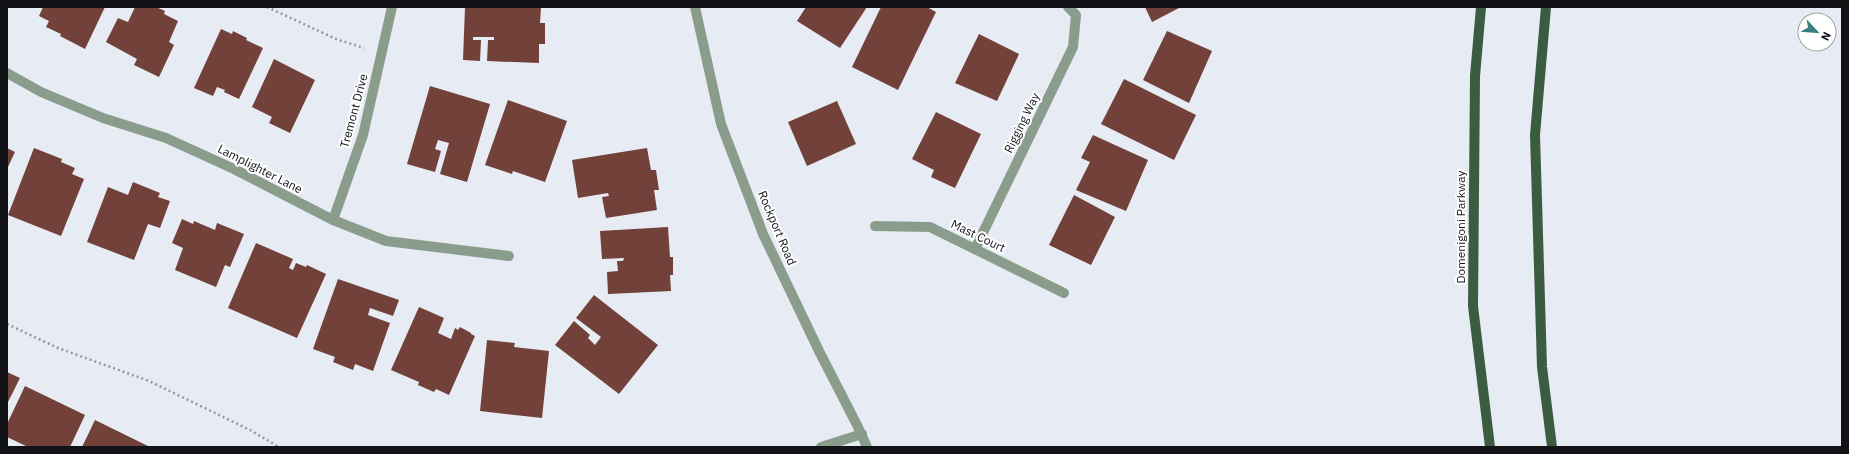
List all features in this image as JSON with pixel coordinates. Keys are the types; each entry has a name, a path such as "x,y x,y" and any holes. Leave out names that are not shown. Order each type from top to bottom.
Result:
{"main road":[{"name":"Domenigoni Parkway","path":"1481,7 1475,76 1473,306 1490,447"},
{"path":"1546,7 1535,135 1542,367 1552,447"}],"street":[{"name":"Tremont Drive","path":"333,220 363,135 392,7"},
{"name":"Rockport Road","path":"695,7 721,124 763,234 820,353 862,434 867,447"},
{"name":"Rigging Way","path":"975,249 1073,47 1076,15 1068,7"},
{"name":"Lamplighter Lane","path":"7,73 41,92 82,109 166,138 234,169 333,220 386,242 509,256"},
{"name":"Mast Court","path":"875,226 930,227 1064,293"},
{"path":"822,447 862,434"}],"path":[{"path":"266,7 336,39 382,54"},
{"path":"7,324 58,348 149,381 250,430 279,447"}],"building":[{"path":"43,7 105,7 85,49 60,36 61,34 46,27 49,21 39,16"},
{"path":"135,7 156,7 165,11 164,14 178,21 169,42 174,45 159,77 134,65 137,59 106,42 118,18 128,22"},
{"path":"465,7 541,7 540,23 545,23 545,44 539,44 539,63 487,61 488,40 494,40 494,37 473,37 473,40 481,40 480,61 463,60"},
{"path":"806,7 867,7 840,48 797,21"},
{"path":"881,7 927,7 936,12 898,90 852,67"},
{"path":"1145,7 1181,7 1152,22"},
{"path":"221,29 232,34 233,31 247,38 246,40 263,48 239,99 217,87 213,96 194,88"},
{"path":"1167,31 1212,51 1189,103 1143,80"},
{"path":"979,34 1019,54 997,101 955,83"},
{"path":"274,59 315,80 290,133 269,123 272,117 252,107"},
{"path":"1124,79 1196,115 1174,160 1101,124"},
{"path":"430,86 490,104 467,182 440,174 449,143 438,140 435,149 441,151 435,172 407,164"},
{"path":"508,100 567,121 545,182 513,171 512,174 485,165"},
{"path":"837,101 856,144 807,166 788,122"},
{"path":"936,112 981,134 955,188 931,177 934,170 912,159"},
{"path":"1093,135 1148,160 1126,211 1076,190 1090,162 1081,158"},
{"path":"7,148 15,152 7,169"},
{"path":"34,148 62,159 61,162 75,168 72,174 84,179 61,236 8,215"},
{"path":"647,148 651,170 656,170 659,190 654,190 657,210 606,218 602,197 609,196 608,193 578,198 572,160"},
{"path":"133,182 160,193 158,197 170,201 160,228 148,224 134,260 87,242 108,187 128,195"},
{"path":"1074,195 1115,217 1091,265 1049,245"},
{"path":"182,219 193,224 194,221 215,230 217,223 244,234 230,267 225,265 216,287 175,270 183,248 172,243"},
{"path":"668,227 670,257 673,257 673,275 670,275 671,291 608,294 607,272 618,271 617,261 623,261 624,258 602,259 600,231"},
{"path":"256,243 293,259 289,268 293,270 296,263 306,267 307,265 326,274 297,338 228,308"},
{"path":"338,279 399,300 393,316 370,308 368,315 390,323 373,371 355,364 353,370 333,362 335,357 313,349"},
{"path":"594,295 658,345 619,394 555,345 574,321 590,335 588,338 595,345 601,337 576,318"},
{"path":"419,307 444,318 438,333 451,339 455,328 458,330 460,327 475,336 449,395 436,389 434,392 418,385 419,382 391,370"},
{"path":"487,340 515,343 514,347 549,351 542,418 480,411"},
{"path":"7,372 20,378 7,404"},
{"path":"25,386 85,415 70,447 28,447 7,437 7,424"},
{"path":"95,420 150,447 82,447"}]}
